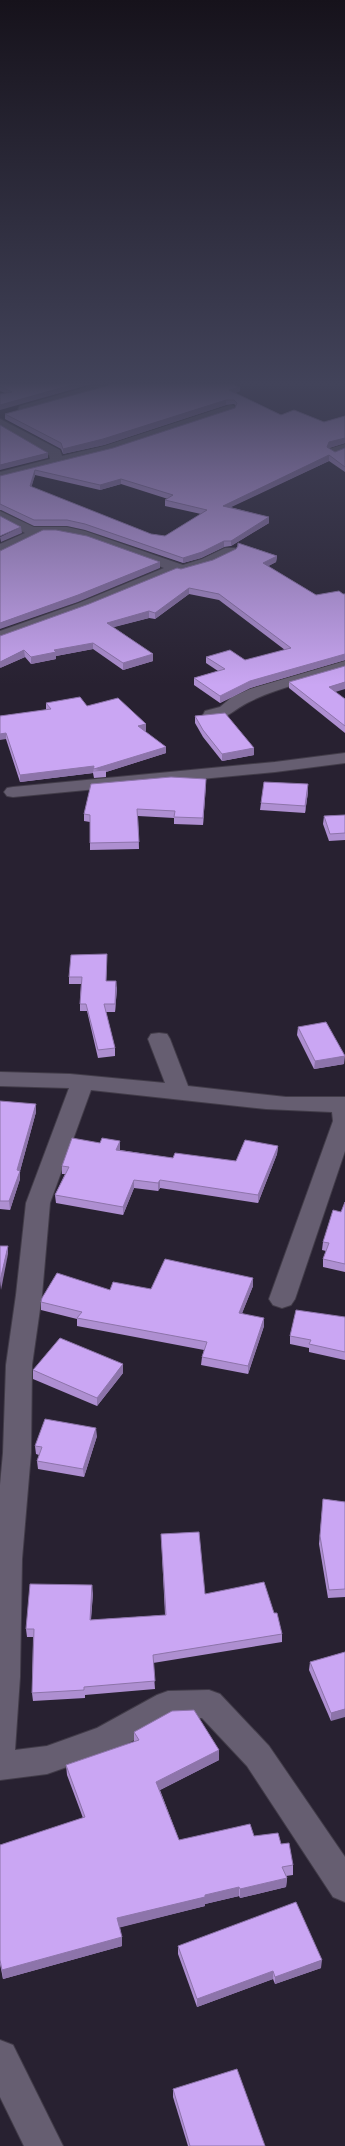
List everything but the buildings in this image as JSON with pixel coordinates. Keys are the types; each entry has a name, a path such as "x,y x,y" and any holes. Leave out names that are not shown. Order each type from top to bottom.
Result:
{"street":[{"path":"0,515 37,532 67,531 133,551 181,570 207,562 230,551"},
{"path":"0,549 12,546 37,532"},
{"path":"0,636 84,606 178,568"},
{"path":"211,715 226,711 238,701 256,692 345,666"},
{"path":"13,792 275,767 345,758"},
{"path":"158,1039 179,1092"},
{"path":"0,1079 40,1079 179,1092 314,1106 344,1113 282,1300"},
{"path":"0,1747 5,1677 7,1560 18,1453 19,1365 30,1294 38,1203 82,1083"},
{"path":"0,1766 47,1760 107,1739 168,1704 209,1704 258,1756 345,1886"},
{"path":"0,2058 44,2146"}]}
